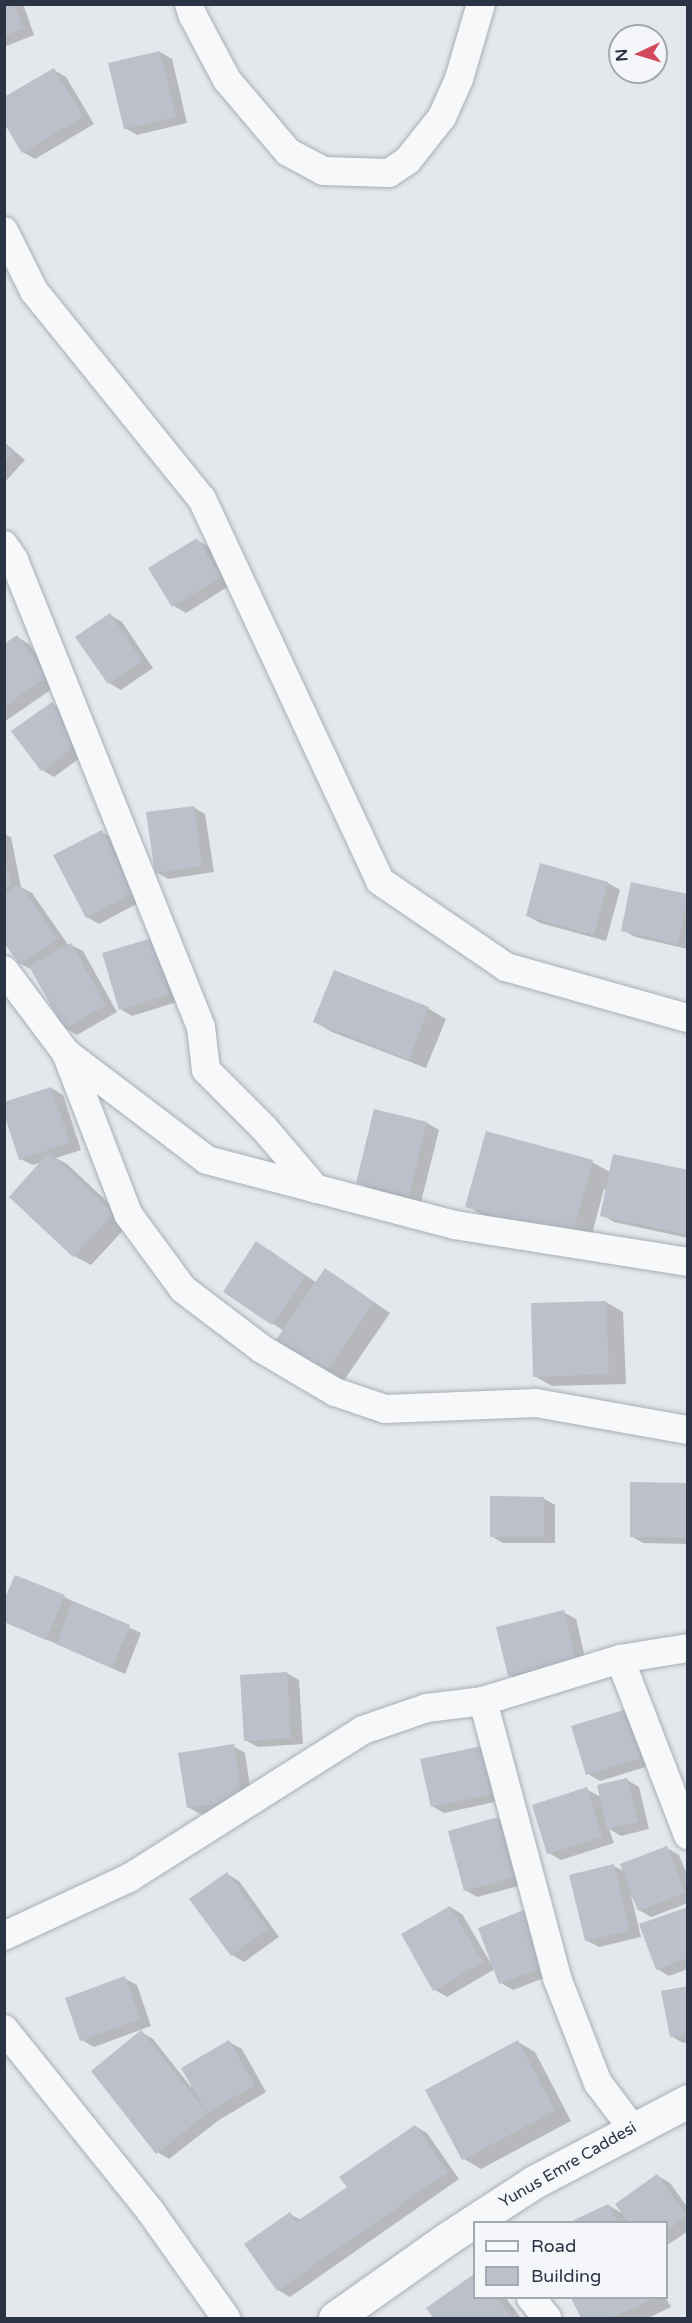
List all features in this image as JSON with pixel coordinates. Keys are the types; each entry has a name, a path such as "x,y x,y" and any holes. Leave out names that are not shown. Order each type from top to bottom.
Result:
{"street":[{"path":"189,4 226,80 288,152 323,171 389,173 408,160 441,117 459,79 481,4"},
{"path":"4,231 34,291 202,499 380,881 506,967 687,1018"},
{"path":"4,545 14,560 201,1027 206,1070 264,1128 316,1189"},
{"path":"4,970 66,1053 128,1214 183,1289 262,1349 335,1392 386,1409 536,1403 687,1430"},
{"path":"66,1053 207,1160 455,1225 687,1262"},
{"path":"4,1936 129,1878 363,1730 427,1708 483,1701 620,1659 687,1648"},
{"path":"620,1659 687,1835"},
{"path":"483,1701 557,1978 598,2083 632,2128"},
{"path":"4,2029 151,2212 226,2319"},
{"name":"Yunus Emre Caddesi","path":"476,2221 534,2182 632,2128 687,2101"},
{"name":"Yunus Emre Caddesi","path":"335,2319 473,2223"},
{"path":"532,2299 547,2319"}],"building":[{"path":"4,4 14,4 23,28 4,36"},
{"path":"160,51 176,117 124,129 108,63"},
{"path":"54,68 83,117 22,153 4,123 4,97"},
{"path":"4,444 14,453 4,463"},
{"path":"197,538 221,577 172,607 148,568"},
{"path":"110,613 142,661 108,684 75,637"},
{"path":"17,635 47,677 4,707 4,644"},
{"path":"52,702 81,742 41,771 11,731"},
{"path":"194,806 202,866 155,873 146,812"},
{"path":"102,830 133,893 86,918 53,855"},
{"path":"5,861 11,885 5,887"},
{"path":"540,863 608,882 594,935 526,916"},
{"path":"631,882 688,894 678,944 621,931"},
{"path":"19,884 58,939 20,965 4,943 4,895"},
{"path":"152,938 169,994 119,1010 102,953"},
{"path":"71,943 106,1005 64,1029 29,966"},
{"path":"334,970 429,1007 409,1060 313,1022"},
{"path":"51,1087 70,1143 19,1160 4,1114 4,1102"},
{"path":"374,1109 427,1122 409,1196 356,1183"},
{"path":"486,1131 593,1160 572,1236 465,1207"},
{"path":"49,1152 114,1213 73,1257 9,1197"},
{"path":"613,1154 688,1170 688,1235 600,1216"},
{"path":"256,1241 306,1276 272,1325 223,1292"},
{"path":"325,1268 374,1302 325,1373 276,1340"},
{"path":"606,1301 609,1374 533,1377 531,1303"},
{"path":"630,1482 688,1483 688,1538 630,1537"},
{"path":"490,1496 544,1497 544,1537 490,1537"},
{"path":"15,1575 65,1595 46,1640 4,1622 4,1600"},
{"path":"73,1601 130,1625 112,1668 56,1644"},
{"path":"564,1610 576,1660 508,1676 496,1627"},
{"path":"287,1672 291,1738 244,1741 240,1675"},
{"path":"627,1709 641,1758 586,1775 571,1726"},
{"path":"234,1744 242,1800 187,1808 178,1753"},
{"path":"482,1746 492,1794 431,1807 420,1759"},
{"path":"627,1778 638,1822 607,1829 597,1785"},
{"path":"587,1787 602,1837 547,1854 532,1805"},
{"path":"498,1817 515,1877 464,1891 448,1831"},
{"path":"667,1846 685,1893 638,1911 620,1864"},
{"path":"614,1864 630,1931 585,1941 569,1875"},
{"path":"227,1872 268,1929 231,1956 189,1899"},
{"path":"450,1906 483,1962 433,1991 401,1934"},
{"path":"688,1907 688,1958 656,1970 639,1924"},
{"path":"524,1910 545,1966 499,1984 478,1928"},
{"path":"125,1976 140,2019 80,2041 65,1998"},
{"path":"688,1986 688,2034 670,2037 661,1991"},
{"path":"141,2030 207,2113 156,2154 91,2071"},
{"path":"229,2040 255,2085 207,2113 181,2068"},
{"path":"518,2040 555,2111 462,2160 425,2090"},
{"path":"415,2125 448,2172 277,2291 244,2244 290,2212 296,2222 347,2187 339,2177"},
{"path":"657,2174 687,2216 668,2230 668,2221 627,2221 615,2204"},
{"path":"608,2204 616,2221 572,2221"},
{"path":"473,2275 473,2299 498,2299 512,2318 433,2318 426,2308"},
{"path":"572,2299 653,2299 612,2318 581,2318"}]}
